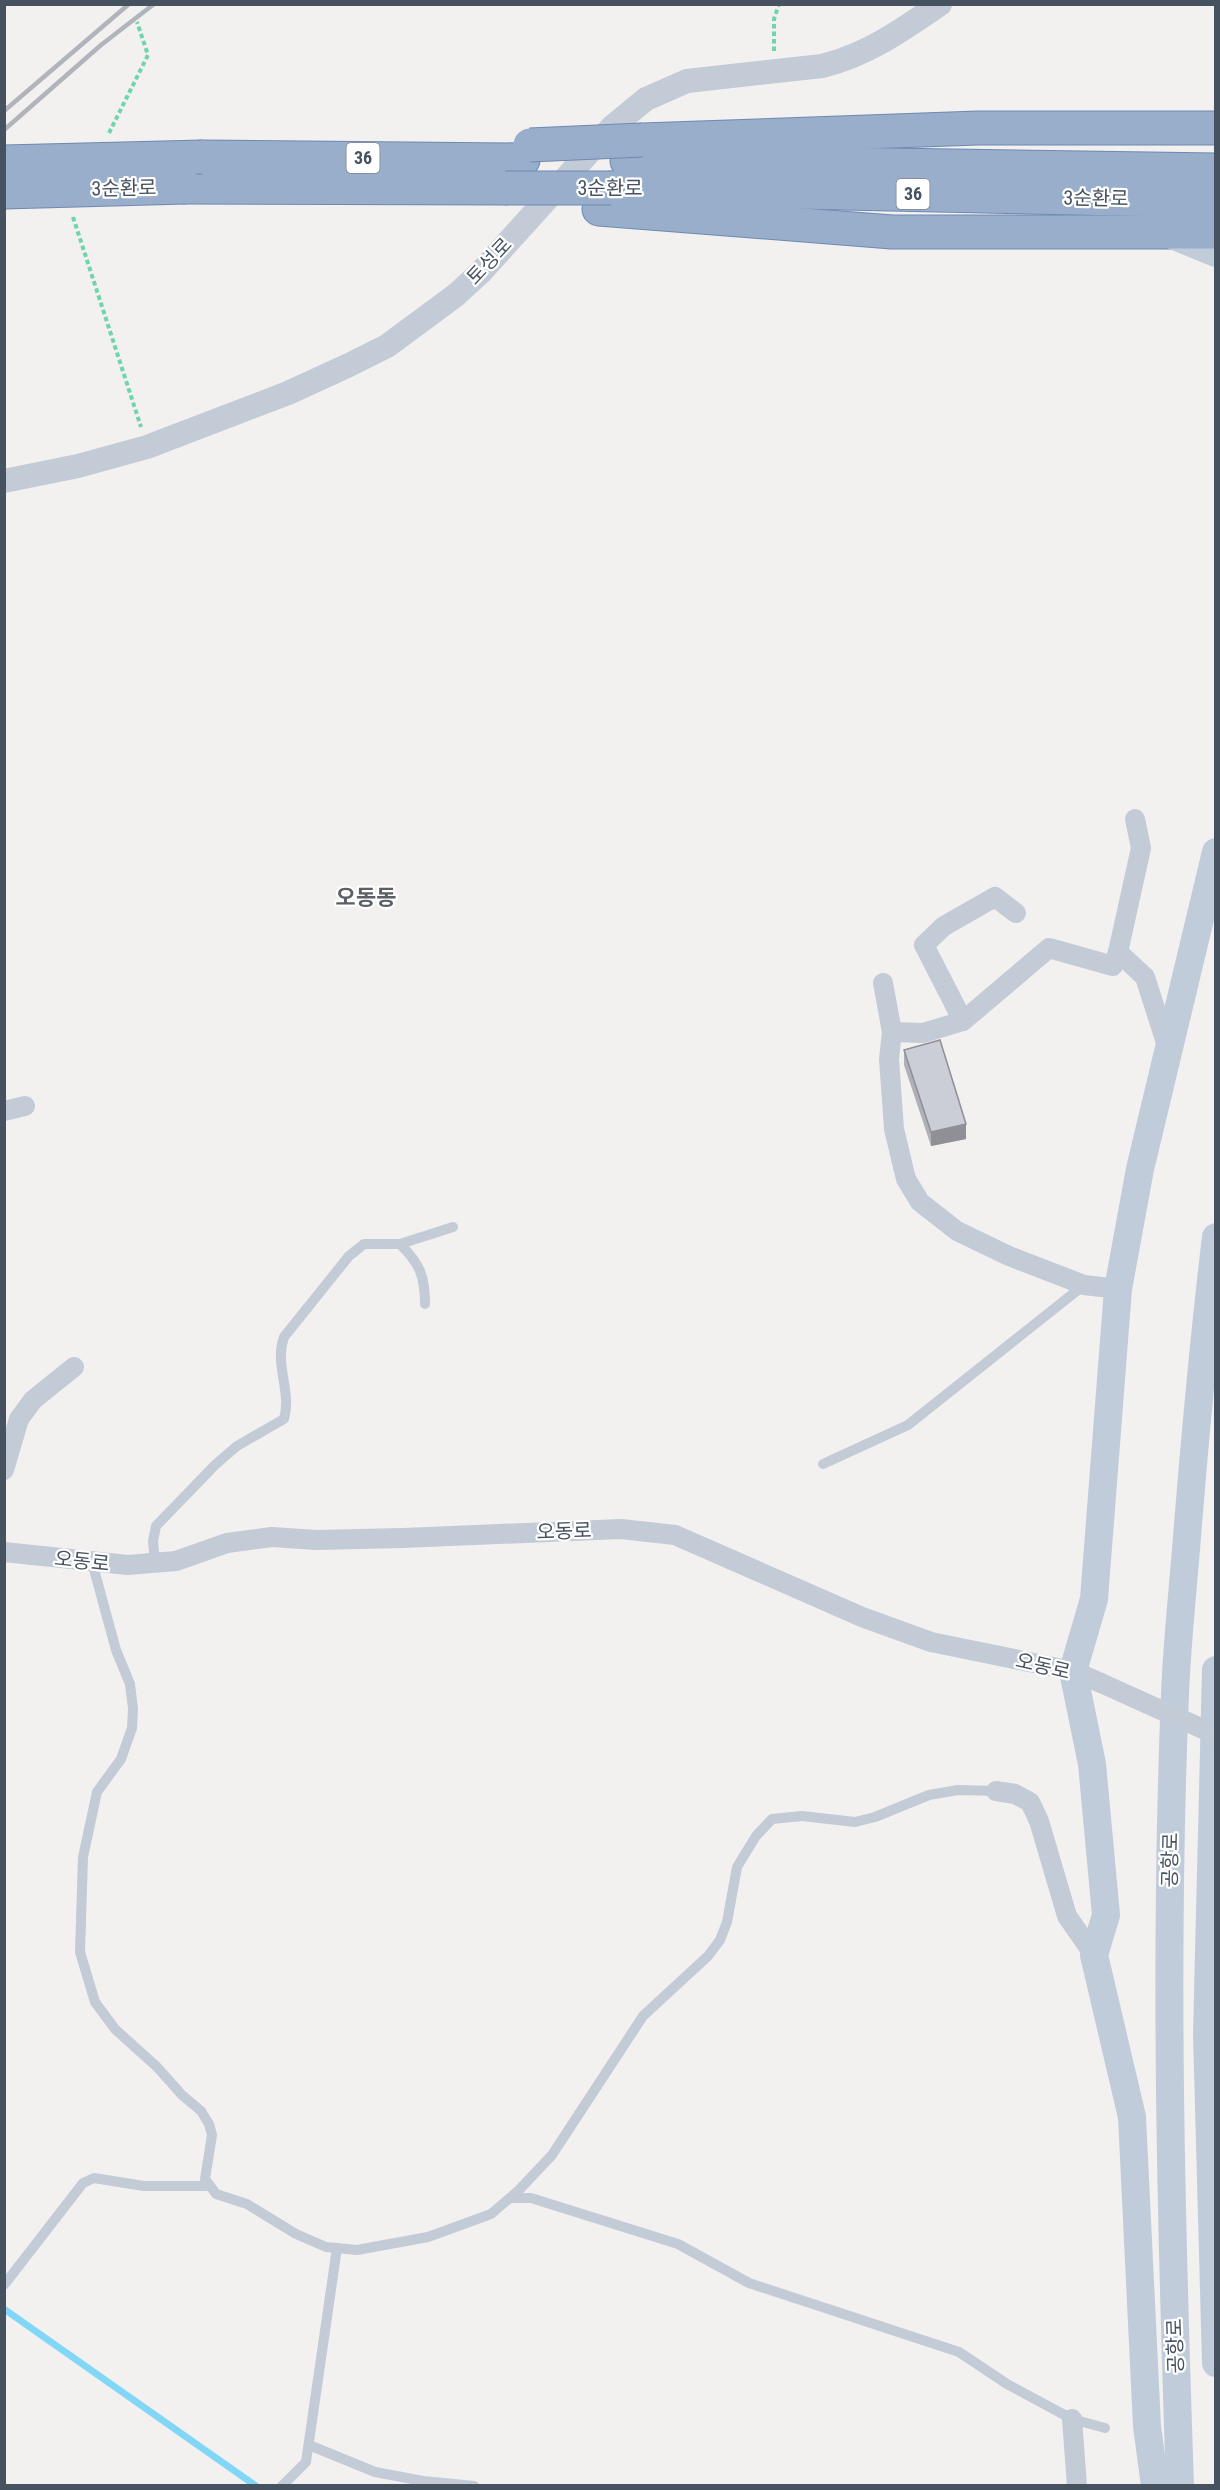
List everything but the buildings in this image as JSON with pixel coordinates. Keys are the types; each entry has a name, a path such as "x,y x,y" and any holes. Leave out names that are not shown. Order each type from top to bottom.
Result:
{"highway":[{"path":"620,175 978,128 1209,127"},
{"name":"3순환로","path":"4,162 527,152 620,175 1215,201"},
{"name":"3순환로","path":"4,192 186,187 501,196 620,175 1215,170"},
{"path":"620,175 892,232 1215,232"}],"main road":[{"path":"1155,231 1176,236 1215,253"},
{"path":"1155,2486 1147,2426 1132,2117 1094,1955 1106,1915 1092,1764 1073,1671 1094,1599 1118,1289 1140,1169 1215,852"},
{"name":"공항로","path":"1180,2486 1172,2235 1168,1980 1171,1811 1175,1690 1202,1362 1215,1237"},
{"name":"공항로","path":"1215,1670 1208,2034 1215,2363"}],"street":[{"name":"토성로","path":"4,482 78,466 147,447 288,393 350,365 387,346 424,321 481,272 612,127 646,99 687,81 822,66 861,54 940,4"},
{"path":"892,1032 923,1033 963,1021 1049,948 1113,966 1141,848 1135,819"},
{"path":"963,1021 924,945 944,926 995,897 1016,913"},
{"path":"1118,952 1145,977 1169,1052"},
{"path":"883,983 892,1032 889,1059 894,1130 906,1179 920,1202 957,1231 1009,1257 1084,1284 1118,1289"},
{"path":"4,1111 25,1106"},
{"path":"4,1470 19,1419 33,1400 74,1367"},
{"name":"오동로","path":"4,1552 128,1565 176,1561 227,1543 272,1537 316,1540 621,1529 675,1534 862,1617 931,1642 1073,1671 1215,1735"},
{"path":"996,1791 1015,1794 1030,1802 1039,1821 1067,1916 1094,1955"},
{"path":"1072,2419 1077,2486"}],"lane":[{"path":"155,1563 153,1541 156,1526 214,1465 237,1446 284,1419 288,1404 279,1352 284,1336 348,1256 364,1244 400,1244 453,1227"},
{"path":"400,1244 413,1257 425,1279 425,1304"},
{"path":"823,1464 908,1425 1084,1284"},
{"path":"92,1562 117,1650 130,1684 133,1709 132,1728 121,1759 98,1792 83,1857 80,1952 95,2002 115,2029 201,2111 212,2134 205,2173 216,2194 247,2204 296,2234 326,2247 357,2250 428,2237 491,2214 510,2198 552,2155 571,2130 602,2076 643,2016 708,1956 720,1940 727,1922 737,1868 756,1836 772,1819 802,1816 855,1822 875,1817 929,1795 958,1790 996,1791"},
{"path":"4,2285 74,2194 88,2181 108,2179 144,2186 210,2186"},
{"path":"510,2198 531,2198 678,2244 749,2283 959,2352 1007,2384 1072,2419 1105,2428"},
{"path":"282,2486 306,2462 336,2248"},
{"path":"309,2445 375,2472 423,2481 474,2486"}],"path":[{"path":"774,71 774,19 779,4"},
{"path":"104,144 148,55 137,22"},
{"path":"77,206 72,216 147,447"}],"waterway":[{"path":"4,2309 256,2486"}],"railway":[{"path":"4,111 129,4"},
{"path":"4,130 101,45 154,4"}],"district":[{"name":"오동동","path":"366,897"}]}
